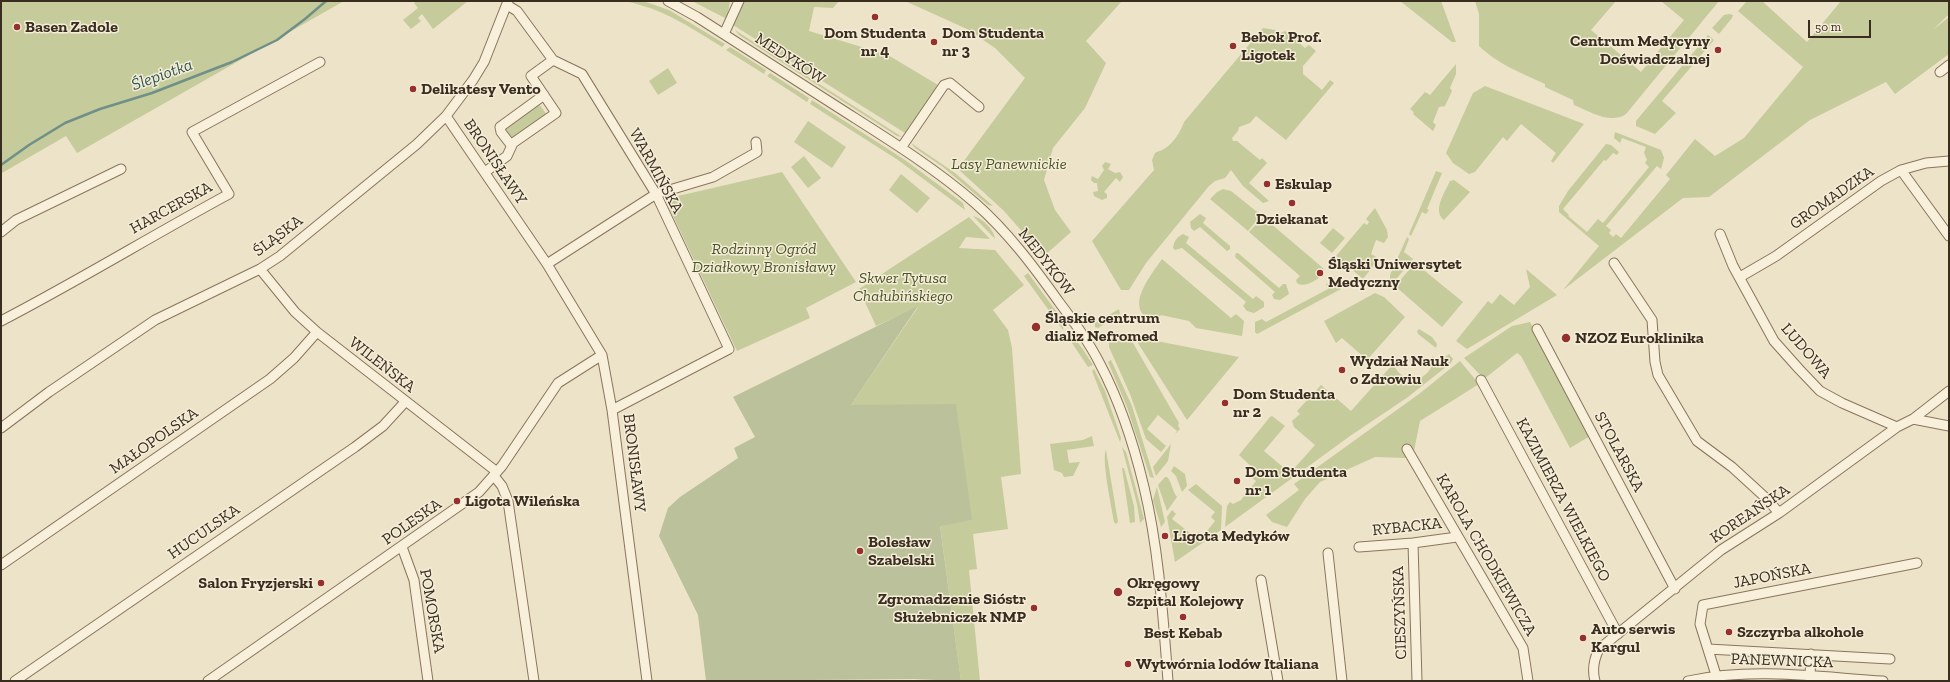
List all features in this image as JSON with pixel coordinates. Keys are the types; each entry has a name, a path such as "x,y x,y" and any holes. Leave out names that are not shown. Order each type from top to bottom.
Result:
{"street":[{"name":"MEDYKÓW","path":"668,1 681,7 724,34 901,148 947,180 996,223 1038,272 1073,320 1100,364 1114,392 1129,436 1144,488 1152,524 1162,603 1168,681"},
{"path":"724,34 739,1"},
{"name":"WARMIŃSKA","path":"507,3 517,11 553,60 582,74 656,194 729,349 612,410"},
{"name":"ŚLĄSKA","path":"1,428 50,392 155,320 260,269 280,256 417,144 446,116 473,80 484,62 507,3"},
{"path":"485,172 508,156 511,146 556,113 531,76 553,60"},
{"name":"HARCERSKA","path":"1,322 57,292 145,240 229,194 192,132 320,62"},
{"path":"1940,72 1949,65"},
{"path":"901,148 944,85 950,83 979,107"},
{"path":"511,146 501,132 500,126 544,95"},
{"name":"BRONISŁAWY","path":"446,116 547,264 602,355 612,410 647,681"},
{"path":"547,264 656,194 712,177 726,171 757,152 758,148 756,142"},
{"name":"GROMADZKA","path":"1740,277 1776,256 1880,181 1900,170 1926,163 1949,161"},
{"path":"1,232 16,220 121,169"},
{"path":"1900,170 1949,236"},
{"name":"LUDOWA","path":"1720,234 1740,277 1774,341 1820,391 1842,403 1897,427"},
{"path":"1614,263 1652,320 1655,362 1658,375 1697,441 1732,467 1768,499 1779,513"},
{"name":"WILEŃSKA","path":"260,269 295,312 316,332 496,474 508,501 534,681"},
{"name":"STOLARSKA","path":"1537,329 1675,589"},
{"name":"MAŁOPOLSKA","path":"1,565 270,379 294,358 316,332"},
{"name":"POLESKA","path":"208,681 479,492 496,474 558,383 602,355"},
{"name":"KAZIMIERZA WIELKIEGO","path":"1481,380 1618,634"},
{"name":"KOREAŃSKA","path":"1595,681 1595,659 1599,649 1675,589 1721,550 1779,513 1897,427 1913,420 1949,391"},
{"name":"HUCULSKA","path":"15,681 355,447 383,426 405,402"},
{"path":"1913,420 1949,426"},
{"name":"KAROLA CHODKIEWICZA","path":"1407,449 1523,648 1528,681"},
{"name":"RYBACKA","path":"1359,547 1413,543 1457,537"},
{"name":"CIESZYŃSKA","path":"1413,543 1417,681"},
{"name":"POMORSKA","path":"402,547 414,580 428,681"},
{"path":"1328,553 1342,681"},
{"name":"JAPOŃSKA","path":"1716,675 1700,624 1703,605 1917,563"},
{"path":"1261,580 1278,681"},
{"path":"1708,649 1890,659"},
{"path":"1810,677 1811,654"},
{"name":"PANEWNICKA","path":"1688,681 1716,675 1744,673 1778,678 1810,677 1883,681"}],"green space":[{"path":"1,1 344,1 77,153 66,136 2,173"},
{"path":"416,1 468,1 433,29 422,14 418,18 421,21 411,29 403,20 418,8 414,3"},
{"path":"624,1 643,1 669,10 725,44 722,47 675,19 638,4"},
{"path":"692,1 730,1 727,19"},
{"path":"742,1 839,1 833,8 814,7 809,31 888,55 938,85 905,133 733,25"},
{"name":"Lasy Panewnickie","path":"905,1 1122,1 1086,41 1106,63 1085,108 1053,148 1044,180 1055,210 1071,232 1044,256 1003,210 958,169 1025,78 995,48 967,29"},
{"path":"1400,1 1441,1 1456,42 1452,42"},
{"path":"1475,1 1616,1 1591,30 1641,72 1684,20 1661,1 1719,1 1626,114 1620,117 1606,118 1574,105 1573,100 1545,87 1545,84 1510,68 1479,46 1479,14"},
{"path":"1747,1 1762,1 1807,42 1841,1 1949,1 1949,14 1933,30 1949,17 1949,54 1895,94 1886,82 1810,120 1709,197 1683,198 1563,290 1599,246 1559,212 1559,206 1568,191 1606,144 1611,145 1619,152 1617,155 1613,153 1606,161 1604,160 1563,209 1569,215 1568,216 1587,232 1598,219 1603,223 1649,167 1645,163 1647,160 1644,153 1646,147 1622,138 1620,143 1614,138 1615,132 1661,150 1664,158 1661,169 1657,166 1606,226 1611,230 1609,233 1613,237 1616,234 1621,238 1670,179 1666,175 1695,139 1715,156 1744,138 1803,67 1738,11"},
{"path":"1724,15 1733,15 1732,18 1719,34 1712,28"},
{"path":"1263,28 1275,30 1281,33 1285,31 1305,48 1309,45 1316,51 1303,66 1303,74 1322,90 1330,80 1334,83 1286,140 1256,116 1250,123 1239,127 1238,131 1232,138 1233,141 1237,141 1260,160 1262,158 1267,163 1249,183 1269,201 1263,203 1243,186 1231,170 1225,178 1215,181 1209,186 1146,263 1129,290 1121,290 1092,241 1154,170 1152,160 1155,153 1167,147 1173,141 1184,122"},
{"path":"735,30 902,137 897,136 739,35"},
{"path":"1708,35 1714,40 1662,101 1676,113 1655,134 1636,126 1636,121"},
{"path":"730,47 766,70 764,74 726,50"},
{"path":"1456,64 1456,74 1450,88 1452,91 1445,106 1439,107 1433,122 1436,125 1433,131 1413,114 1414,112 1410,109 1425,92 1430,95"},
{"path":"668,68 677,83 658,95 649,81"},
{"path":"770,73 809,98 807,102 767,76"},
{"path":"1485,86 1584,124 1553,163 1551,161 1556,153 1521,124 1507,141 1503,137 1475,172 1469,174 1453,163 1446,153 1473,93"},
{"path":"812,100 905,160 963,203 965,210 898,160 810,104"},
{"path":"539,104 547,115 512,139 505,128"},
{"path":"808,121 846,147 832,168 794,142"},
{"path":"911,143 955,173 993,206 988,205 943,167 915,148"},
{"path":"804,156 821,178 808,188 791,167"},
{"path":"1105,162 1111,164 1108,169 1115,173 1120,172 1123,177 1120,182 1116,178 1104,192 1107,194 1107,198 1102,200 1094,196 1093,192 1098,191 1097,183 1094,183 1091,180 1092,176 1098,179 1104,170 1102,166"},
{"path":"1436,171 1442,173 1427,209 1429,210 1426,214 1422,212 1411,236 1409,234"},
{"name":"Rodzinny Ogród Działkowy Bronisławy","path":"782,172 856,282 806,308 810,318 737,351 665,199"},
{"path":"901,174 930,198 917,213 889,190"},
{"path":"1454,180 1470,192 1444,220 1439,212 1439,207 1450,181"},
{"path":"1223,189 1231,191 1261,215 1248,231 1210,199 1217,192"},
{"path":"1375,208 1387,230 1388,237 1384,243 1376,240 1371,254 1378,258 1363,279 1336,256 1364,223 1367,225 1369,222 1366,219"},
{"path":"1200,214 1206,218 1203,223 1230,246 1230,249 1227,251 1200,227 1194,231 1191,228 1190,222"},
{"path":"973,216 987,224 995,239"},
{"name":"Skwer Tytusa Chałubińskiego","path":"969,217 990,239 966,237 959,248 995,250 1024,285 993,310 1008,330 1012,348 1021,474 1001,477 1008,529 973,534 977,569 969,570 980,681 961,681 940,525 972,520 851,405 918,307 876,326 859,289"},
{"path":"1263,217 1323,268 1324,274 1314,281 1304,285 1297,283 1296,280 1300,276 1249,232"},
{"path":"1333,228 1345,238 1332,253 1320,243"},
{"path":"1183,234 1189,237 1186,243 1253,299 1256,296 1264,302 1264,307 1254,313 1247,311 1243,306 1246,302 1182,248 1175,250 1173,248 1175,241"},
{"path":"1407,237 1409,239 1404,252 1413,259 1392,284 1390,275"},
{"path":"1236,253 1238,253 1279,288 1283,284 1286,284 1289,294 1280,300 1274,299 1272,295 1275,292 1235,257"},
{"path":"1162,259 1231,318 1236,314 1244,321 1242,336 1196,328 1189,321 1161,315 1155,322 1145,317 1140,310 1139,302 1141,293 1145,284"},
{"path":"1415,263 1463,302 1442,327 1395,286"},
{"path":"1526,269 1557,295 1467,349 1456,341 1488,301 1492,304 1500,294 1514,305 1530,287"},
{"path":"1028,273 1064,322 1063,330 1024,276"},
{"path":"1335,282 1341,289 1257,334 1255,332 1255,322 1262,319 1266,322 1328,289 1326,284"},
{"path":"1375,293 1384,297 1405,317 1367,360 1342,338 1336,343 1324,321"},
{"path":"918,306 851,405 956,404 972,520 940,526 961,681 913,679 706,681 698,615 659,536 668,508 680,497 738,458 734,448 755,437 733,397"},
{"path":"1119,309 1120,314 1098,328 1095,327 1095,323"},
{"path":"1530,322 1560,382 1590,436 1570,448 1521,356 1517,353 1484,379 1464,358 1512,326"},
{"path":"1419,329 1432,337 1437,344 1436,348 1418,334 1417,331"},
{"path":"1070,333 1093,365 1088,367 1066,334"},
{"path":"1120,334 1129,336 1179,423 1178,426 1180,429 1175,434 1177,431 1158,415 1147,429 1166,446 1161,452 1146,439 1130,394 1109,347 1109,341"},
{"path":"1134,337 1146,339 1239,357 1187,420"},
{"path":"1449,354 1453,359 1451,363 1408,397 1350,436 1225,527 1227,506 1230,502 1233,504 1241,500 1256,481 1251,477 1256,471 1239,455 1270,417 1272,416 1285,426 1264,451 1290,473 1315,445 1294,427 1292,421 1300,414 1297,411 1321,385 1351,411 1393,364 1403,376 1419,379 1430,369 1432,356 1439,362"},
{"path":"1111,360 1132,406 1154,478 1150,477 1127,407 1108,362"},
{"path":"1460,361 1479,384 1420,421 1414,451 1406,458 1375,457 1320,482 1305,499 1287,527 1272,522 1266,515 1299,490 1294,484 1419,394"},
{"path":"1094,369 1105,391 1121,438 1120,442 1092,371"},
{"path":"1092,436 1094,446 1067,450 1069,463 1080,462 1073,476 1064,477 1062,473 1054,470 1050,444 1083,440"},
{"path":"1171,444 1168,461 1156,476 1153,467"},
{"path":"1122,447 1126,452 1144,519 1140,523 1137,504"},
{"path":"1106,450 1118,522 1116,524 1114,522 1109,496 1105,463"},
{"path":"1174,466 1185,474 1187,486 1182,492 1176,476 1171,471"},
{"path":"1122,468 1124,468 1134,506 1135,522 1130,523"},
{"path":"1165,477 1169,479 1177,497 1167,511 1158,485"},
{"path":"1196,484 1222,506 1221,530 1175,562 1167,517 1172,510 1176,514 1172,519 1195,537 1199,532 1203,536 1215,521 1211,517 1215,512 1188,490"},
{"path":"1157,487 1165,522 1161,527 1153,500"}],"waterway":[{"name":"Ślepiotka","path":"1,165 29,145 65,123 100,109 152,93 232,62 277,40 326,1"}],"place":[{"name":"Dom Studenta nr 4","path":"875,17"},
{"name":"Basen Zadole","path":"17,27"},
{"name":"Dom Studenta nr 3","path":"934,42"},
{"name":"Bebok Prof. Ligotek","path":"1233,46"},
{"name":"Centrum Medycyny Doświadczalnej","path":"1718,50"},
{"name":"Delikatesy Vento","path":"413,89"},
{"name":"Eskulap","path":"1267,184"},
{"name":"Dziekanat","path":"1292,203"},
{"name":"Śląski Uniwersytet Medyczny","path":"1320,273"},
{"name":"Śląskie centrum dializ Nefromed","path":"1036,327"},
{"name":"NZOZ Euroklinika","path":"1566,338"},
{"name":"Wydział Nauk o Zdrowiu","path":"1342,370"},
{"name":"Dom Studenta nr 2","path":"1225,403"},
{"name":"Dom Studenta nr 1","path":"1237,481"},
{"name":"Ligota Wileńska","path":"457,501"},
{"name":"Ligota Medyków","path":"1165,536"},
{"name":"Bolesław Szabelski","path":"860,551"},
{"name":"Salon Fryzjerski","path":"321,583"},
{"name":"Okręgowy Szpital Kolejowy","path":"1118,592"},
{"name":"Zgromadzenie Sióstr Służebniczek NMP","path":"1034,608"},
{"name":"Best Kebab","path":"1183,617"},
{"name":"Szczyrba alkohole","path":"1729,632"},
{"name":"Auto serwis Kargul","path":"1583,638"},
{"name":"Wytwórnia lodów Italiana","path":"1128,664"}]}
